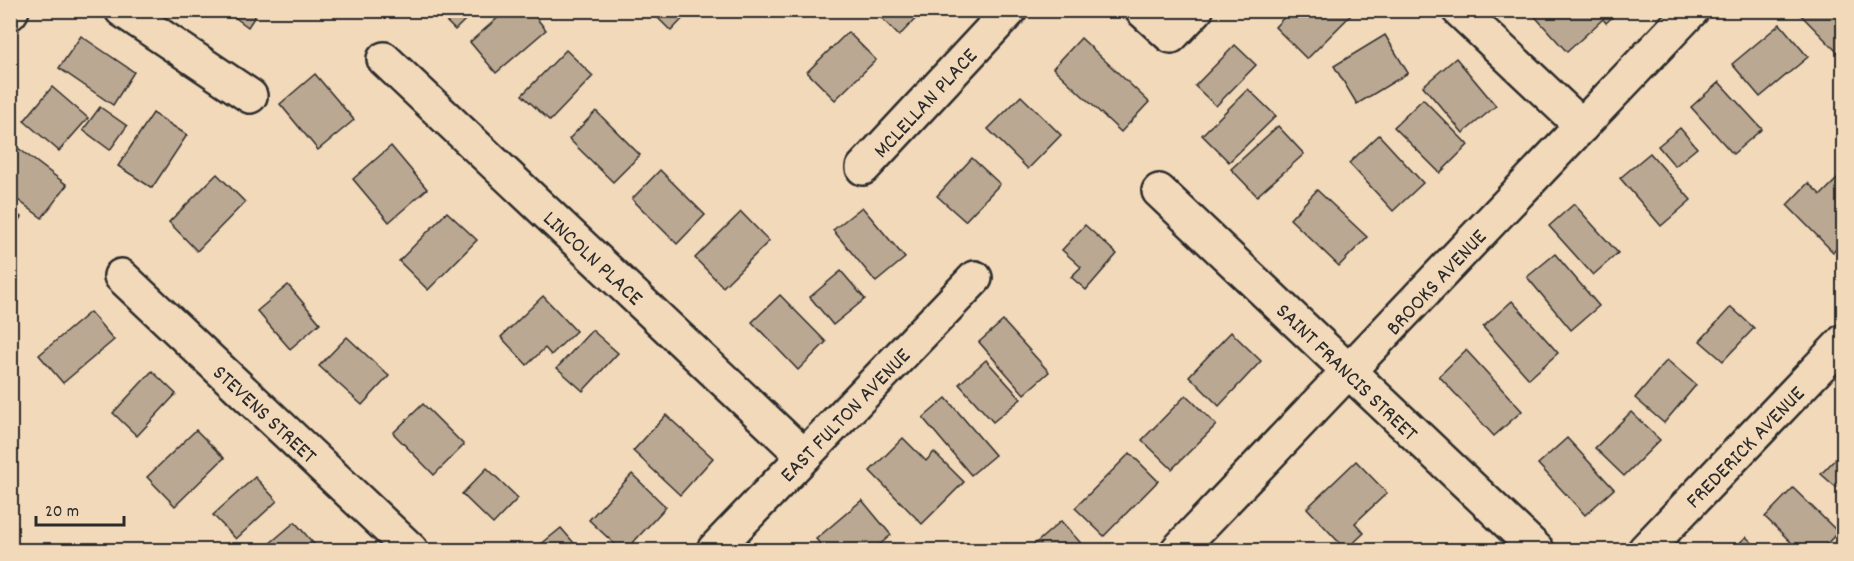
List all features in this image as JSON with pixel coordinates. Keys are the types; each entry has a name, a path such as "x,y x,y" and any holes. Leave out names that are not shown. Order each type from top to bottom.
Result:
{"street":[{"path":"122,10 250,96"},
{"name":"MCLELLAN PLACE","path":"863,168 1010,10"},
{"path":"1142,10 1172,36 1196,10"},
{"path":"1459,10 1582,126"},
{"name":"BROOKS AVENUE","path":"1179,550 1692,10"},
{"name":"LINCOLN PLACE","path":"384,58 804,456"},
{"name":"SAINT FRANCIS STREET","path":"1160,191 1537,550"},
{"name":"STEVENS STREET","path":"122,276 411,550"},
{"name":"EAST FULTON AVENUE","path":"714,550 975,278"},
{"name":"FREDERICK AVENUE","path":"1644,550 1844,341"}],"building":[{"path":"225,10 259,10 248,27"},
{"path":"435,10 475,10 455,30"},
{"path":"507,10 530,10 546,30 496,73 470,42"},
{"path":"650,10 691,10 671,31"},
{"path":"874,10 924,10 899,36"},
{"path":"1291,10 1352,10 1354,12 1307,59 1275,27"},
{"path":"1529,10 1620,10 1606,23 1603,19 1567,52"},
{"path":"1796,10 1844,10 1844,49 1839,54"},
{"path":"1780,24 1808,57 1760,97 1732,64"},
{"path":"848,32 876,60 835,100 807,72"},
{"path":"1385,35 1408,73 1357,104 1334,66"},
{"path":"81,36 134,72 113,105 59,68"},
{"path":"1081,38 1149,102 1121,132 1053,68"},
{"path":"1235,45 1256,65 1216,106 1195,86"},
{"path":"566,50 593,76 550,121 522,95"},
{"path":"1456,58 1496,106 1463,133 1423,86"},
{"path":"315,74 354,120 318,150 280,104"},
{"path":"1719,82 1762,129 1733,154 1691,107"},
{"path":"52,87 88,118 59,151 24,121"},
{"path":"1248,89 1276,116 1229,162 1202,135"},
{"path":"1021,96 1061,135 1028,169 988,129"},
{"path":"1423,99 1468,145 1440,173 1394,127"},
{"path":"100,107 127,126 110,150 83,130"},
{"path":"596,111 640,155 613,182 569,139"},
{"path":"153,113 187,135 152,188 118,166"},
{"path":"1278,126 1304,154 1257,196 1231,169"},
{"path":"1680,128 1697,148 1675,166 1658,146"},
{"path":"1379,135 1423,183 1393,211 1349,163"},
{"path":"14,145 67,185 42,218 10,194 10,150"},
{"path":"391,146 427,189 389,222 353,179"},
{"path":"1650,153 1691,200 1661,226 1620,178"},
{"path":"972,158 1000,184 965,221 937,196"},
{"path":"660,170 705,215 677,244 632,199"},
{"path":"1844,172 1844,242 1833,252 1787,205 1808,183 1821,195"},
{"path":"217,174 245,202 197,251 169,222"},
{"path":"1317,190 1367,237 1339,266 1290,219"},
{"path":"1574,204 1618,253 1593,275 1549,226"},
{"path":"862,207 905,258 876,282 833,230"},
{"path":"10,210 21,217 10,233"},
{"path":"447,212 477,240 428,290 399,261"},
{"path":"741,212 769,241 723,287 695,258"},
{"path":"1085,225 1117,254 1086,290 1071,277 1081,267 1062,250"},
{"path":"1555,254 1599,306 1571,330 1527,277"},
{"path":"841,271 865,299 833,325 810,297"},
{"path":"288,285 320,323 290,349 257,311"},
{"path":"780,295 826,342 798,370 752,322"},
{"path":"543,296 576,331 551,355 545,348 527,365 501,337"},
{"path":"1512,301 1558,353 1529,379 1483,327"},
{"path":"1731,307 1754,328 1723,361 1700,341"},
{"path":"90,312 114,340 63,383 39,355"},
{"path":"1003,321 1049,372 1024,394 979,342"},
{"path":"592,330 618,353 583,391 557,368"},
{"path":"1231,332 1261,361 1219,406 1189,376"},
{"path":"347,337 389,376 362,405 319,366"},
{"path":"1466,350 1522,411 1494,436 1439,376"},
{"path":"986,360 1021,399 993,422 959,384"},
{"path":"1667,360 1696,385 1664,423 1635,398"},
{"path":"152,371 176,394 137,436 113,413"},
{"path":"1186,395 1216,425 1172,469 1142,440"},
{"path":"946,398 995,455 971,475 923,418"},
{"path":"423,404 464,445 434,475 393,433"},
{"path":"1631,412 1660,440 1624,476 1595,448"},
{"path":"666,415 713,458 680,495 633,451"},
{"path":"196,430 224,458 175,506 147,477"},
{"path":"903,438 926,461 934,452 964,482 922,524 870,471"},
{"path":"1567,438 1614,489 1585,515 1538,464"},
{"path":"1844,450 1844,494 1821,474"},
{"path":"1130,453 1158,481 1104,536 1075,508"},
{"path":"1356,461 1387,493 1355,523 1364,533 1346,550 1307,508"},
{"path":"487,468 518,498 493,524 462,494"},
{"path":"632,474 666,507 626,550 621,550 589,520"},
{"path":"255,477 277,501 236,539 213,515"},
{"path":"1793,488 1838,532 1821,550 1799,550 1765,517"},
{"path":"862,500 891,535 873,550 826,550 816,539"},
{"path":"1061,521 1087,550 1028,550"},
{"path":"295,522 319,550 263,549"},
{"path":"561,528 580,550 534,550"},
{"path":"1746,537 1760,550 1732,550"}]}
